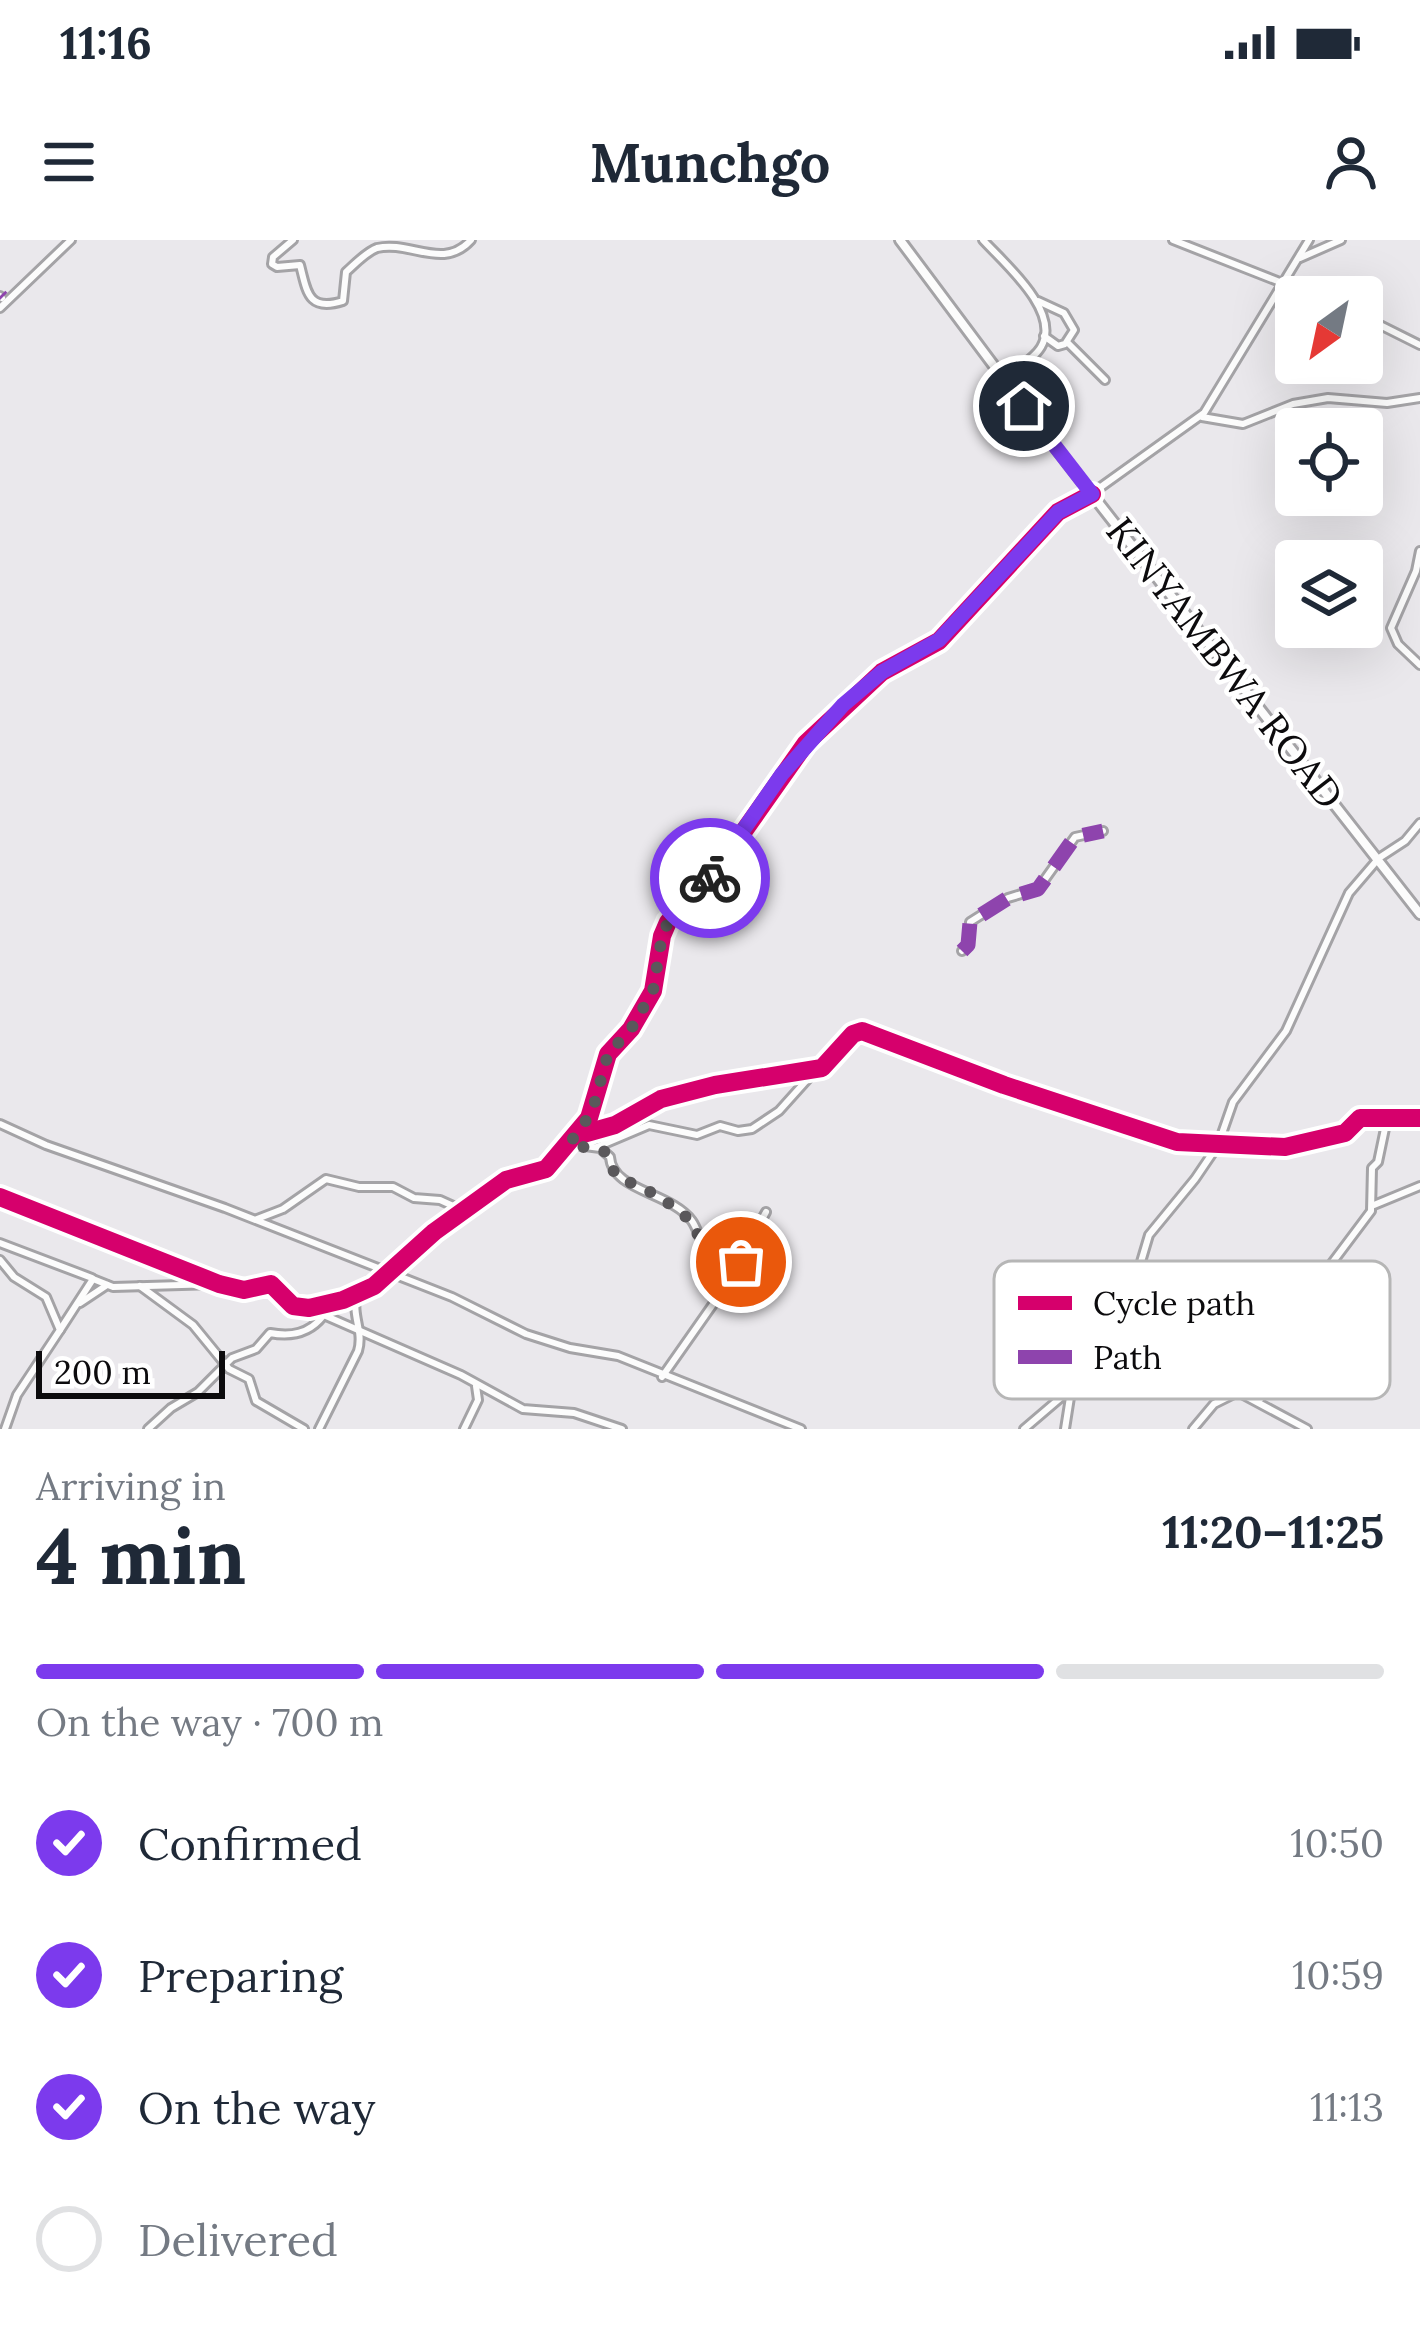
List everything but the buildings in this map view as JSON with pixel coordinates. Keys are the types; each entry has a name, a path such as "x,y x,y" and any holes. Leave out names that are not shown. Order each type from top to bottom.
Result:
{"street":[{"path":"0,308 71,240"},
{"path":"292,240 273,257 272,264 300,265 303,286 320,305 343,301 346,272 376,248 398,245 452,253 471,240"},
{"name":"KINYAMBWA ROAD","path":"900,240 1420,914"},
{"path":"983,240 1038,301 1044,317 1040,349 1004,379"},
{"path":"1174,240 1275,279"},
{"path":"1288,276 1309,240"},
{"path":"1298,259 1341,240"},
{"path":"309,1309 357,1294 390,1273 462,1210 512,1178 540,1174 569,1144 596,1103 608,1054 631,1029 653,991 668,922 703,889 806,743 882,672 939,640 1058,512 1094,496 1200,416 1275,297"},
{"path":"1038,301 1053,305 1074,330 1067,342 1053,345 1044,336"},
{"path":"1383,326 1420,345"},
{"path":"1067,342 1106,380"},
{"path":"1200,416 1243,424 1293,404 1328,398 1387,404 1420,398"},
{"path":"1420,551 1391,628 1398,644 1420,665"},
{"path":"1141,1261 1149,1235 1218,1145 1233,1102 1296,1011 1349,893 1379,858 1405,841 1420,823"},
{"path":"962,951 968,945 970,922 1008,898 1038,889 1075,837 1103,831"},
{"path":"576,1136 615,1124 661,1099 817,1069 829,1064 862,1030 1155,1137 1285,1147 1346,1133 1360,1118 1420,1118"},
{"path":"569,1144 597,1147 649,1124 698,1135 720,1126 752,1129 779,1111 817,1069"},
{"path":"1334,1261 1374,1205 1372,1168 1378,1162 1387,1119"},
{"path":"0,1124 390,1273 526,1334 618,1356 801,1429"},
{"path":"597,1147 610,1157 616,1176 659,1196 690,1220 705,1248 741,1262"},
{"path":"253,1219 283,1209 326,1179 359,1187 393,1187 414,1198 462,1210"},
{"path":"1374,1205 1420,1186"},
{"path":"0,1197 219,1284 244,1290 277,1286 286,1302 474,1382 523,1409 574,1413 622,1429"},
{"path":"662,1376 741,1262 766,1212"},
{"path":"0,1243 106,1285 219,1284"},
{"path":"0,1259 14,1277 46,1298 61,1330"},
{"path":"5,1429 17,1395 93,1279"},
{"path":"76,1308 106,1285"},
{"path":"140,1286 193,1325 226,1366 249,1379 256,1401 304,1429"},
{"path":"319,1429 361,1342 353,1311 357,1294"},
{"path":"148,1429 271,1333 291,1336 322,1316"},
{"path":"464,1429 478,1400 474,1382"},
{"path":"1024,1429 1059,1399"},
{"path":"1065,1429 1070,1399"},
{"path":"1193,1429 1214,1404 1225,1399"},
{"path":"1254,1399 1307,1429"}],"marked path":[{"path":"962,951 968,945 970,922 1008,898 1038,889 1075,837 1103,831"}],"cycle path":[{"path":"0,1197 219,1284 244,1290 271,1284 293,1306 309,1308 343,1300 374,1286 434,1232 506,1180 546,1169 589,1118 608,1054 631,1029 653,991 668,922 703,889 806,743 882,672 939,641 1058,512 1092,494"},
{"path":"576,1136 615,1125 661,1099 822,1068 853,1034 862,1031 1004,1085 1177,1142 1285,1147 1345,1133 1360,1118 1420,1118"}],"way so far":[{"path":"710,878 668,922 653,991 631,1029 608,1054 592,1112 569,1144 604,1151 616,1176 659,1196 690,1220 705,1248 741,1262"}],"route":[{"path":"710,878 782,774 843,705 882,672 939,640 1058,512 1092,494 1024,406"}]}
